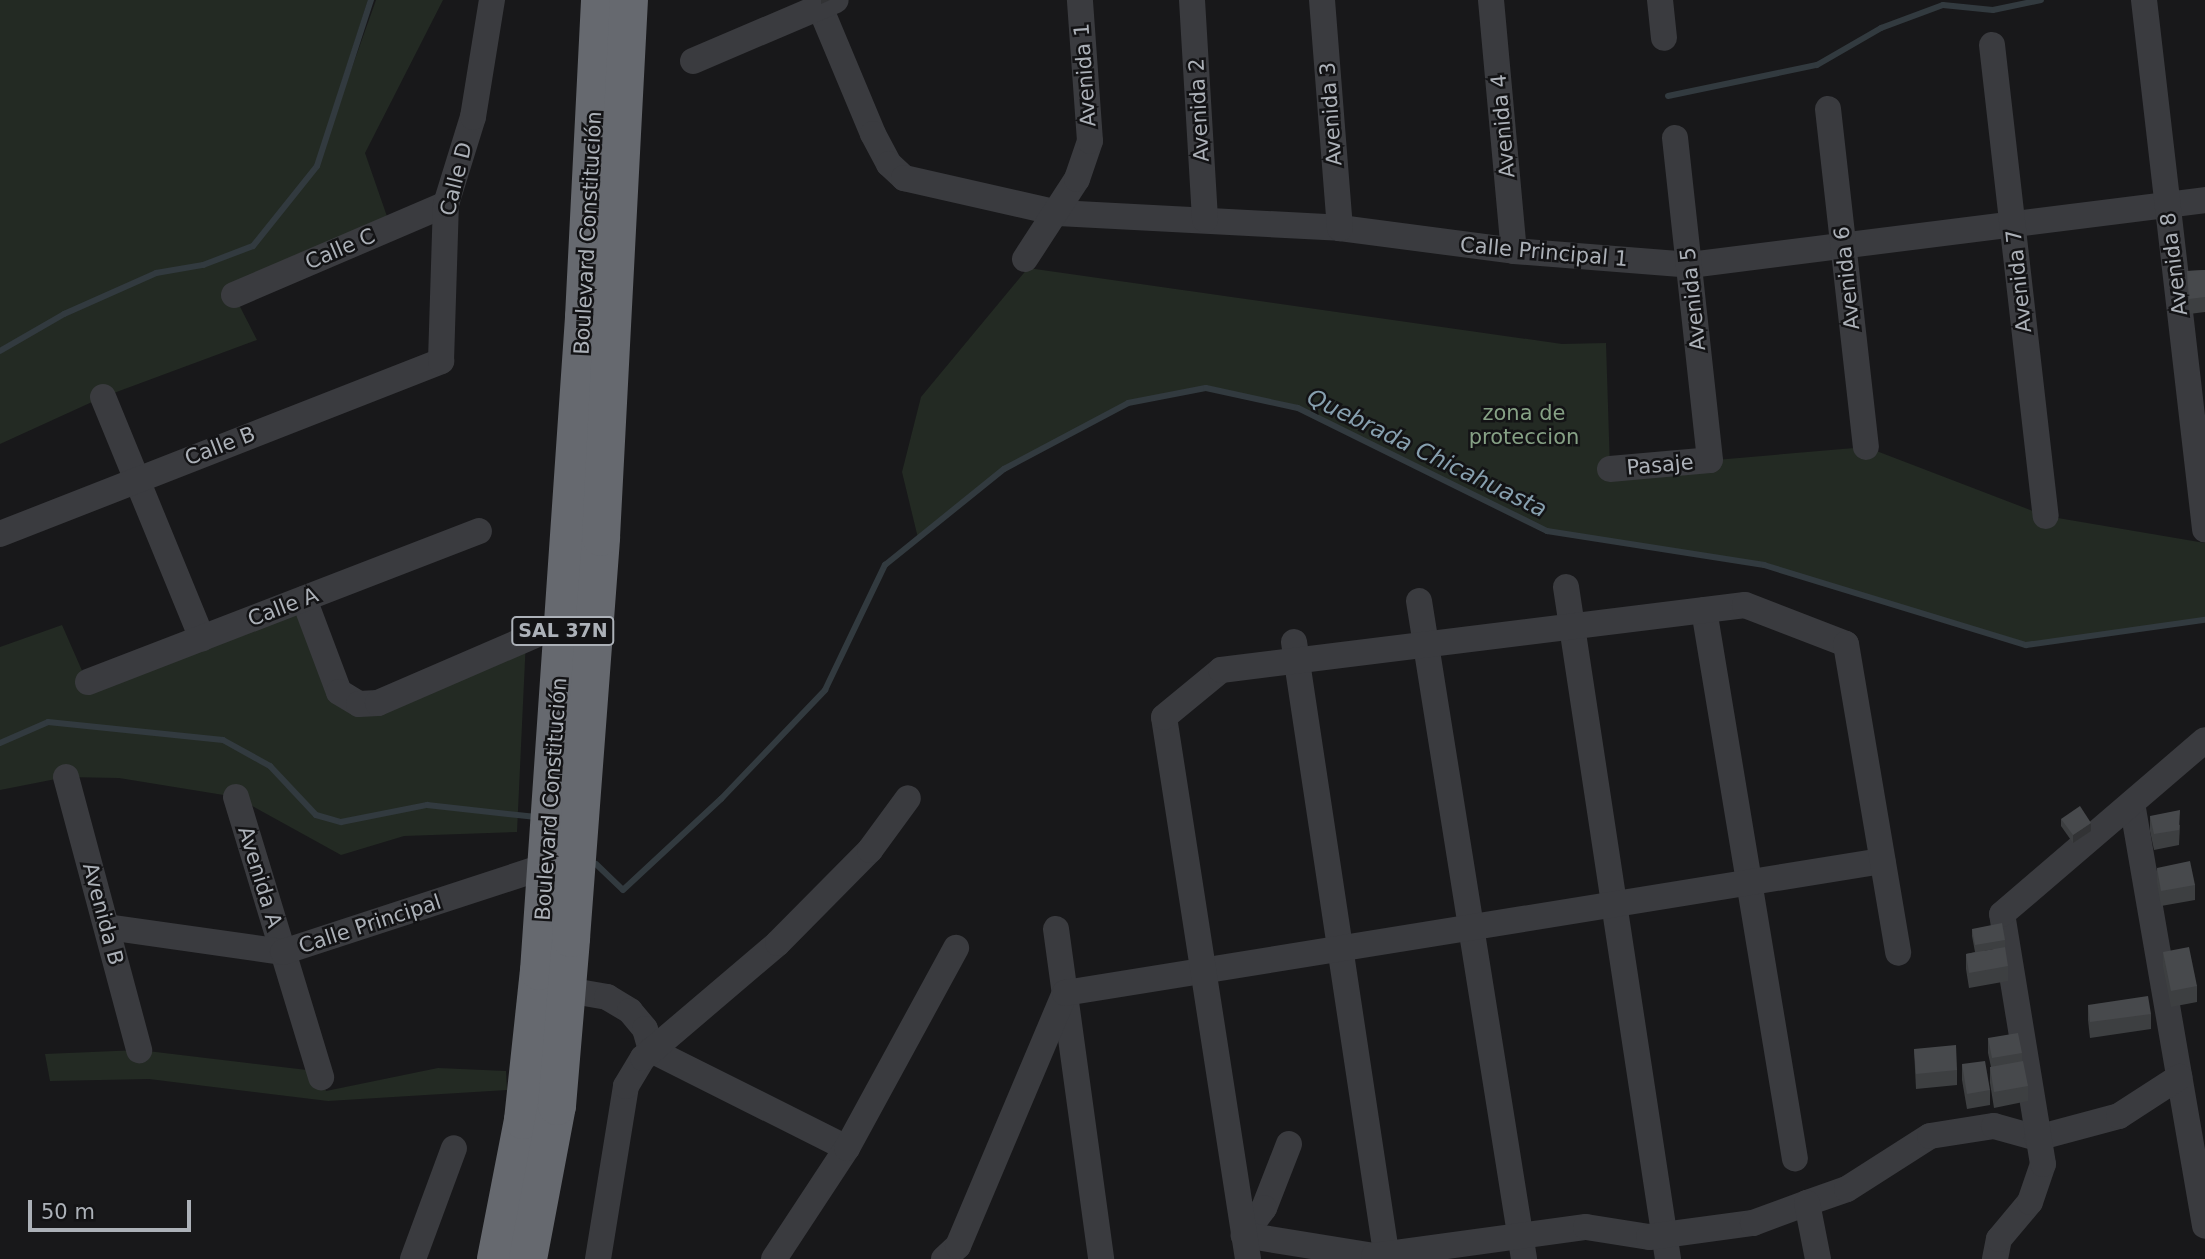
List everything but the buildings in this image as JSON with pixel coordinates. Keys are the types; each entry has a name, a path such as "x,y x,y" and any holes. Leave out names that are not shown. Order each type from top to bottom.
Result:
{"highway":[{"name":"Boulevard Constitución","path":"496,1259 523,1120 546,866 600,0"},
{"name":"Boulevard Constitución","path":"528,1259 556,1106 566,989 601,537 629,0"}],"street":[{"name":"Calle D","path":"441,361 446,204 473,117 492,0"},
{"name":"Avenida 1","path":"1025,258 1058,213 1077,179 1090,141 1080,0"},
{"name":"Avenida 2","path":"1192,0 1205,220"},
{"name":"Avenida 3","path":"1322,0 1340,228"},
{"name":"Avenida 4","path":"1491,0 1514,251"},
{"path":"1660,0 1664,38"},
{"name":"Avenida 8","path":"2144,0 2205,528"},
{"path":"694,61 824,2"},
{"name":"Calle Principal 1","path":"824,2 889,164 904,178 1058,213 1340,228 1514,251 1690,265 1843,243 2205,200"},
{"name":"Avenida 7","path":"1992,45 2046,516"},
{"name":"Avenida 6","path":"1828,109 1866,447"},
{"name":"Avenida 5","path":"1675,138 1710,460"},
{"name":"Calle C","path":"234,295 446,204"},
{"name":"Calle B","path":"0,534 136,478 441,361"},
{"path":"103,397 202,638"},
{"name":"Pasaje","path":"1610,469 1710,460"},
{"name":"Calle A","path":"88,682 479,531"},
{"path":"1566,587 1666,1247"},
{"path":"304,599 339,692 359,704 378,703 563,622"},
{"path":"1419,601 1522,1248"},
{"path":"1246,1247 1164,717 1220,670 1296,651 1426,645 1745,605 1846,645 1898,953"},
{"path":"1704,610 1796,1160"},
{"path":"1296,651 1387,1256"},
{"path":"1995,1259 1999,1239 2030,1202 2043,1164 2002,914 2205,740"},
{"name":"Avenida B","path":"66,777 139,1050"},
{"name":"Avenida A","path":"236,797 321,1077"},
{"path":"600,1258 625,1086 651,1050 778,943 870,850 908,798"},
{"path":"2132,803 2205,1226"},
{"path":"1065,993 1882,861"},
{"name":"Calle Principal","path":"107,927 283,952 546,866"},
{"path":"1056,929 1101,1259"},
{"path":"774,1259 847,1149 956,948"},
{"path":"566,989 607,998 630,1011 645,1029 651,1050 847,1149"},
{"path":"954,1255 1065,993"},
{"path":"1246,1247 1387,1256 1522,1248 1586,1227 1666,1247 1753,1223 1847,1189 1930,1136 1994,1126 2037,1138 2119,1116 2179,1077"},
{"path":"1246,1247 1289,1144"},
{"path":"412,1259 454,1148"},
{"path":"1807,1203 1818,1259"}],"green space":[{"path":"0,0 368,0 315,165 278,212 317,166 376,0 443,0 365,153 391,228 234,295 257,340 103,397 0,444 0,351 118,288 62,313 0,348"},
{"name":"zona de proteccion","path":"1028,268 1562,344 1606,343 1610,469 1866,447 2046,516 2205,543 2205,620 2026,645 1764,565 1547,531 1298,408 1206,388 1128,403 1004,469 918,538 902,472 921,397"},
{"path":"304,599 360,704 526,639 517,832 404,836 341,855 236,797 119,778 66,777 0,790 0,647 62,625 87,682"},
{"path":"139,1050 307,1070 321,1077 326,1091 438,1068 506,1071 507,1090 328,1101 149,1079 50,1081 45,1054"}],"waterway":[{"path":"0,351 64,314 156,273 203,265 253,246 317,166 371,0"},
{"path":"1668,96 1817,65 1881,28 1943,5 1993,10 2041,0"},
{"name":"Quebrada Chicahuasta","path":"596,864 623,890 721,799 825,690 885,565 1004,469 1128,403 1206,388 1298,408 1547,531 1764,565 2026,645 2205,620"},
{"name":"Quebrada Chicahuasta","path":"0,743 48,722 223,740 270,766 316,815 341,822 427,805 536,817"}]}
